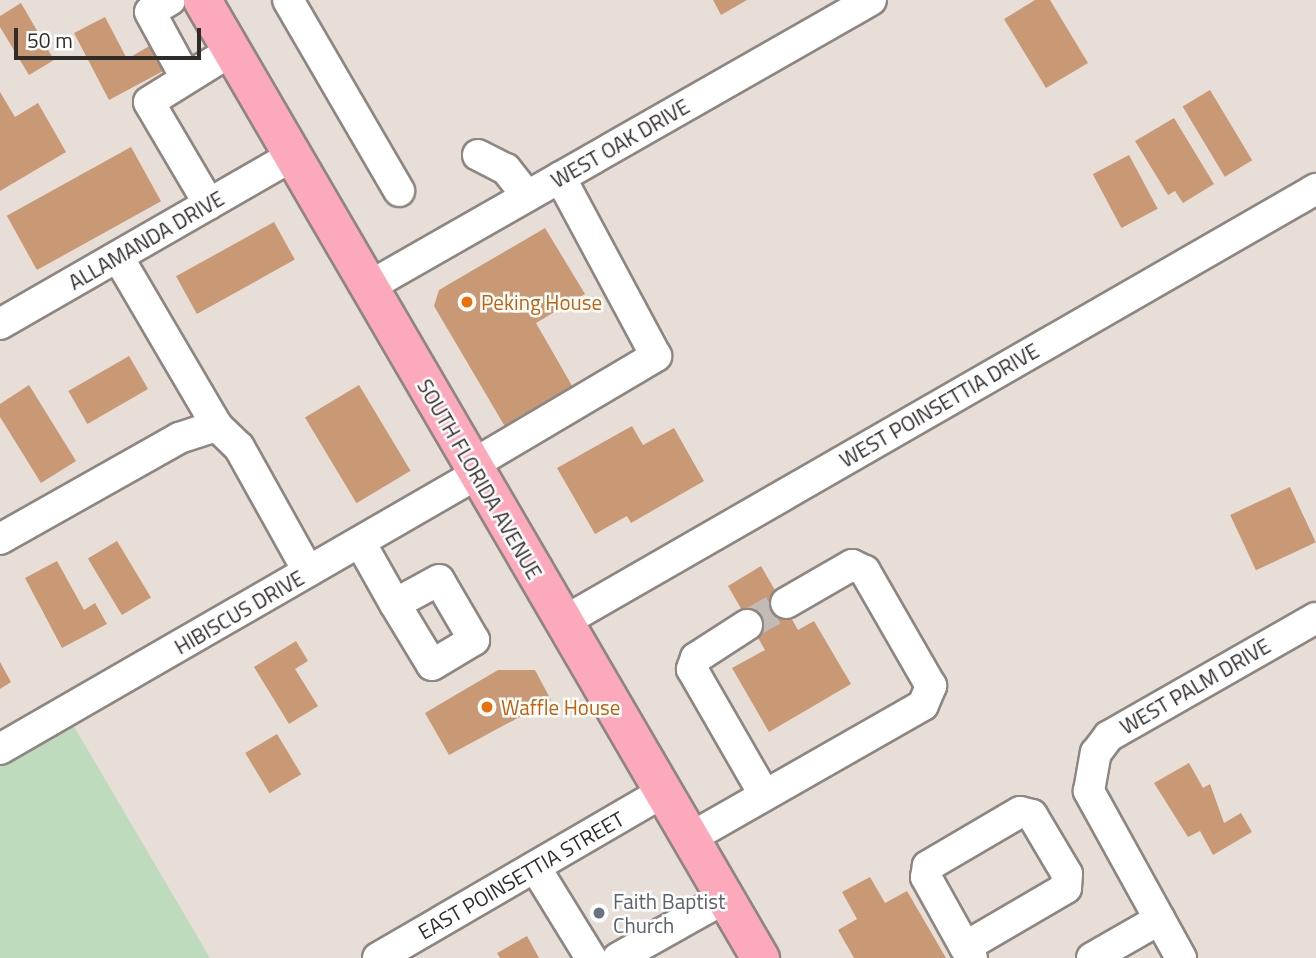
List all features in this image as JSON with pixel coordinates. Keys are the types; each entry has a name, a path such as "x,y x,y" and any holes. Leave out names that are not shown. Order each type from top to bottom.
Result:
{"main road":[{"name":"SOUTH FLORIDA AVENUE","path":"202,0 760,958"}],"street":[{"path":"170,0 149,12 186,78"},
{"path":"288,0 399,191"},
{"name":"WEST OAK DRIVE","path":"368,287 871,0"},
{"path":"209,204 149,102 231,51"},
{"path":"478,155 506,169 527,196"},
{"name":"ALLAMANDA DRIVE","path":"2,318 118,257 292,156"},
{"name":"HIBISCUS DRIVE","path":"0,749 360,542 656,356 560,177"},
{"name":"WEST POINSETTIA DRIVE","path":"564,622 1316,189"},
{"path":"118,257 218,426 239,447 308,571"},
{"path":"0,539 179,438 218,426"},
{"path":"360,542 394,604"},
{"path":"690,838 923,705 931,687 865,571 852,565 786,603"},
{"name":"WEST PALM DRIVE","path":"1181,958 1089,791 1096,753 1109,736 1316,618"},
{"path":"747,625 696,658 692,669 764,794"},
{"name":"EAST POINSETTIA STREET","path":"378,958 663,792"},
{"path":"1020,811 1032,815 1066,874 1066,888 969,953 926,877 928,866 1020,811"},
{"path":"535,867 591,958"},
{"path":"618,958 725,898"},
{"path":"1092,958 1160,919"}],"green space":[{"path":"72,723 210,958 0,958 0,766"}],"building":[{"path":"713,0 747,0 721,15"},
{"path":"1035,0 1050,0 1088,63 1046,88 1004,19"},
{"path":"21,3 54,60 29,75 0,27 0,16"},
{"path":"105,17 127,59 151,45 165,70 109,100 74,33"},
{"path":"1210,90 1252,160 1225,177 1183,106"},
{"path":"0,92 15,117 38,103 66,152 0,191"},
{"path":"1174,118 1214,184 1183,203 1175,191 1168,195 1135,141"},
{"path":"131,147 161,201 37,270 7,216"},
{"path":"1129,155 1158,209 1121,228 1093,174"},
{"path":"274,222 295,260 197,314 176,276"},
{"path":"545,228 585,294 536,323 575,391 507,430 434,306 439,290"},
{"path":"129,356 148,389 87,424 68,391"},
{"path":"29,385 76,461 41,483 0,417 0,404"},
{"path":"359,385 411,471 357,503 305,417"},
{"path":"632,426 643,445 674,428 704,481 631,523 627,516 595,534 557,468"},
{"path":"1290,487 1316,542 1256,570 1230,515"},
{"path":"117,541 151,598 122,615 88,559"},
{"path":"57,561 84,610 95,603 107,624 62,648 25,578"},
{"path":"761,566 798,630 814,621 851,684 769,732 732,668 765,650 728,586"},
{"path":"296,641 308,661 295,669 318,706 289,724 254,667"},
{"path":"0,662 11,682 0,689"},
{"name":"Waffle House","path":"498,670 535,670 551,700 449,755 425,713"},
{"path":"277,734 301,774 269,793 245,753"},
{"path":"1189,763 1203,788 1210,784 1224,823 1241,813 1252,832 1213,855 1200,831 1188,837 1154,783"},
{"path":"870,877 885,903 907,891 946,958 854,958 838,930 857,919 842,892"},
{"path":"527,936 539,958 500,958 497,953"}],"tunnel":[{"path":"747,625 786,603"}],"place":[{"name":"Peking House","path":"467,302"},
{"name":"Waffle House","path":"487,707"},
{"name":"Faith Baptist Church","path":"599,913"}]}
